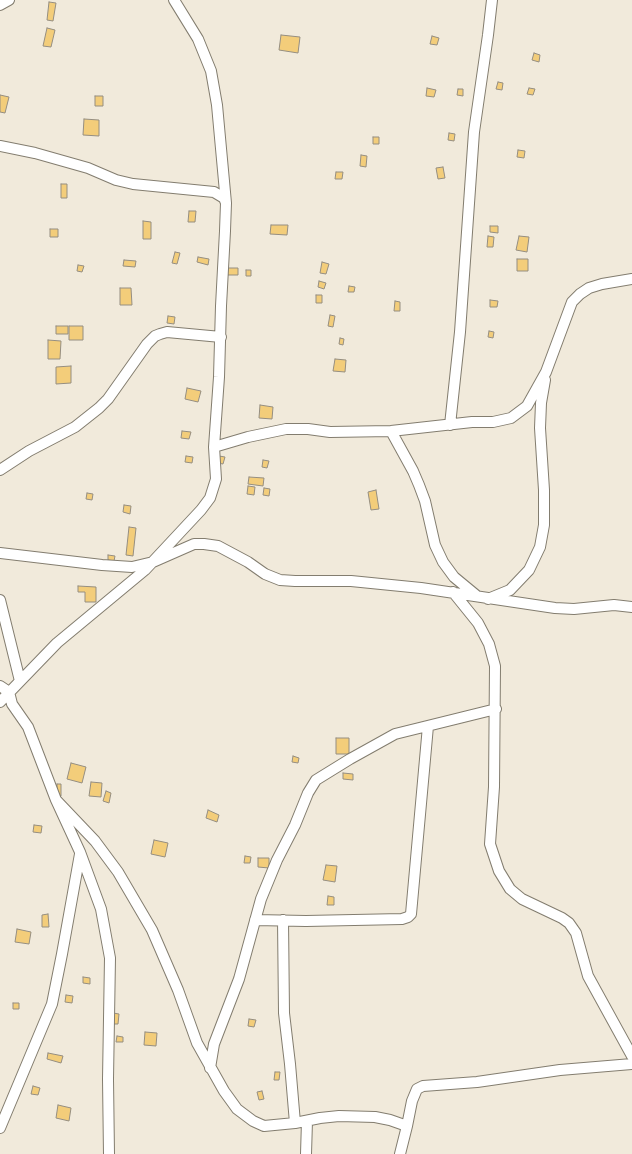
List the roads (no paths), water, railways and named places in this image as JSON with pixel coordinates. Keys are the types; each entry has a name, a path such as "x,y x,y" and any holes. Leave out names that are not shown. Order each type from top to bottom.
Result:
{"street":[{"path":"0,5 9,0"},
{"path":"0,702 58,643 153,562 201,510 210,498 216,479 214,447 226,203 217,105 211,71 198,38 174,0"},
{"path":"450,425 460,332 474,132 492,0"},
{"path":"0,146 35,153 88,168 116,180 133,184 214,192 224,198 226,203"},
{"path":"214,447 248,437 286,429 308,429 330,432 391,431 493,422 511,418 527,406 546,372 572,302 589,288 602,284 632,279"},
{"path":"0,470 75,427 99,408 108,399 147,344 155,336 167,332 220,337"},
{"path":"488,599 510,590 529,570 540,547 544,525 544,490 540,428 546,372"},
{"path":"391,431 413,470 419,484 425,501 435,545 443,562 454,577 478,597"},
{"path":"0,553 120,567 132,567 153,562 194,544 204,544 218,546 248,562 265,574 280,580 350,581 453,592 488,599 555,608 574,609 614,605 632,607"},
{"path":"453,592 478,624 489,644 496,666 494,787 490,844 499,871 510,889 522,899 562,918 569,923 576,933 588,976 632,1056"},
{"path":"0,600 20,681"},
{"path":"0,686 9,692 12,704 28,727 56,800 80,852 101,909 110,958 108,1079 109,1154"},
{"path":"210,1068 214,1044 239,979 261,899 277,860 295,825 308,793 316,780 395,734 496,709"},
{"path":"255,920 322,921 402,919 411,914 428,726"},
{"path":"56,800 95,841 118,872 152,930 178,990 197,1043 224,1092 237,1109 253,1121 264,1126 339,1116 375,1117 407,1126"},
{"path":"0,1128 52,1004 80,852"},
{"path":"283,920 284,1013 295,1123"},
{"path":"400,1154 412,1101 417,1089 423,1086 478,1082 560,1070 632,1064"},
{"path":"306,1154 307,1121"}]}
